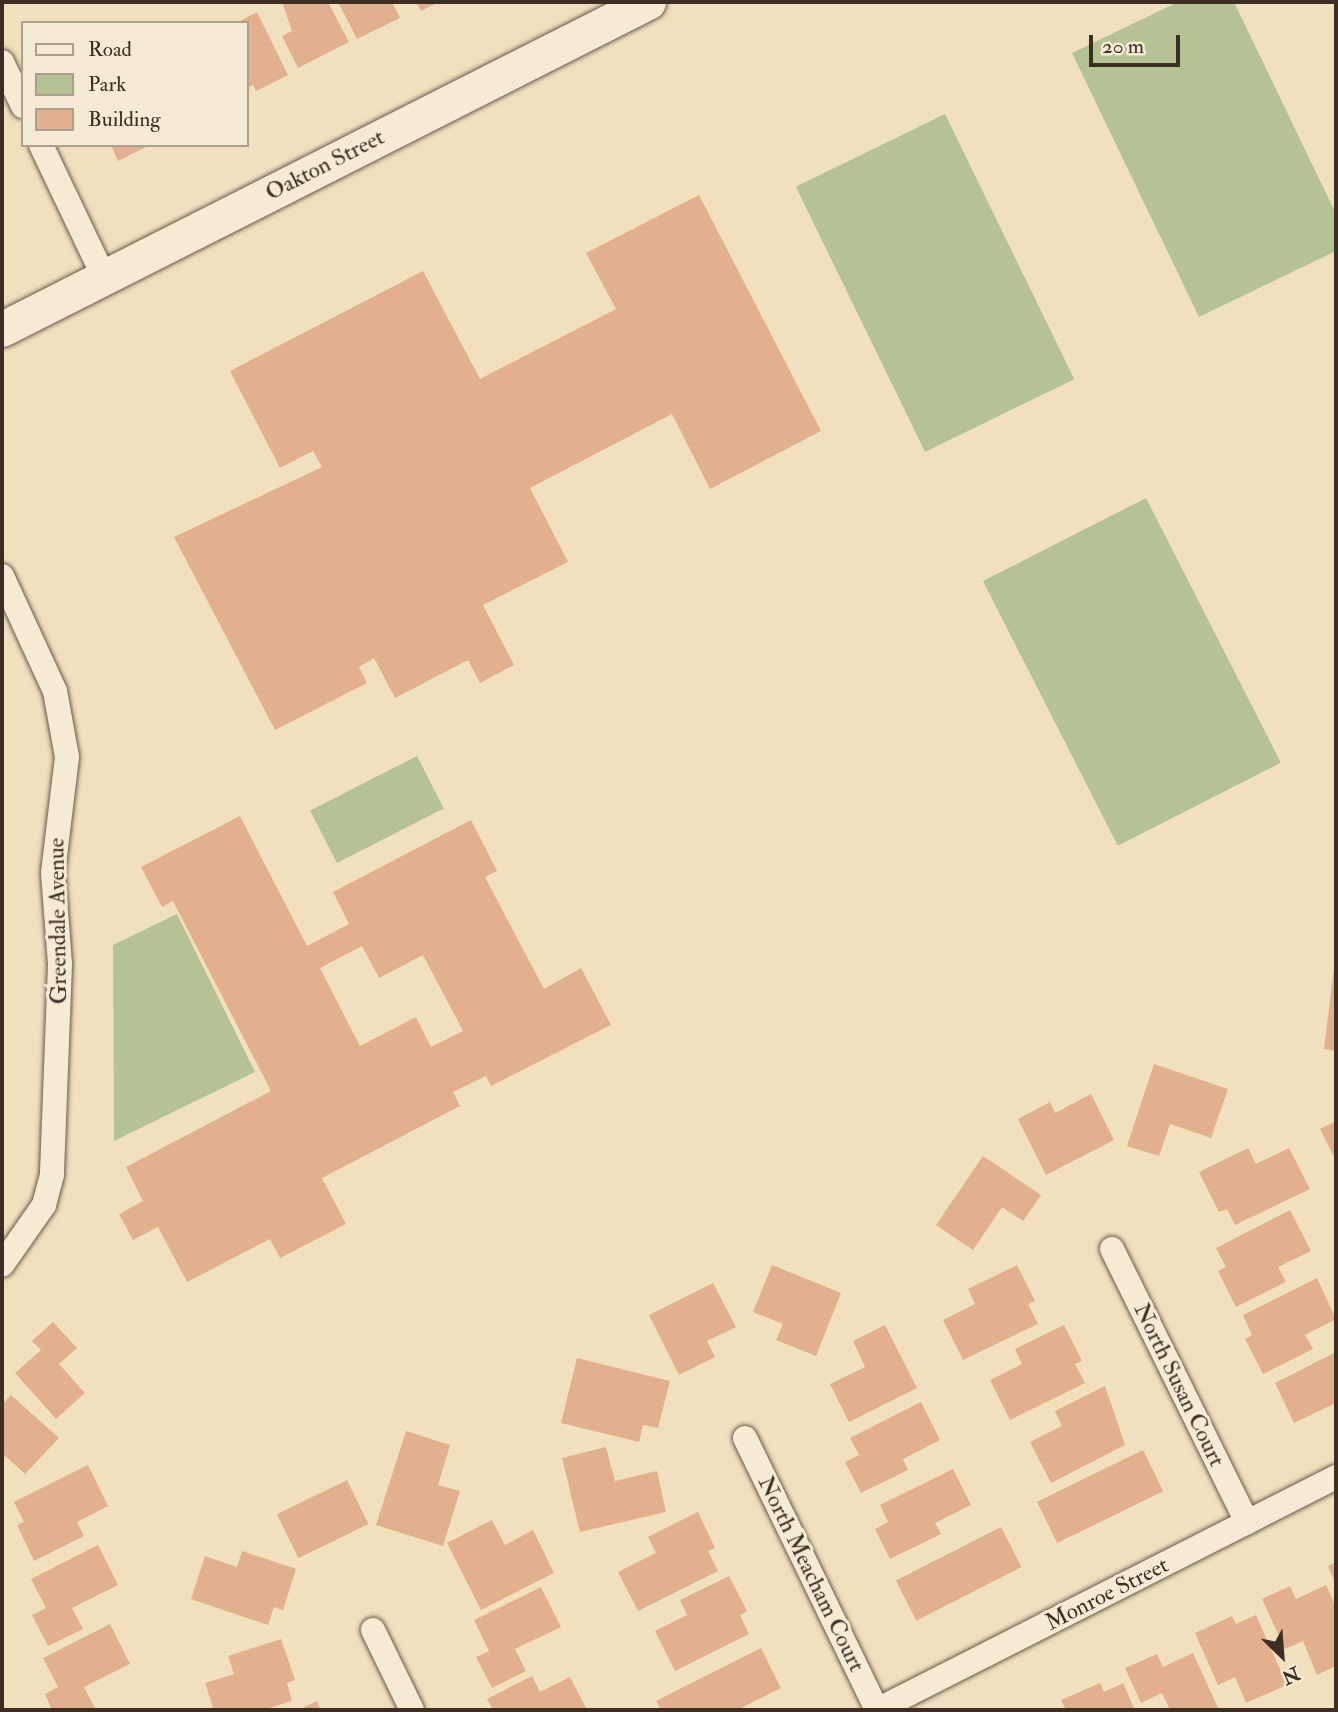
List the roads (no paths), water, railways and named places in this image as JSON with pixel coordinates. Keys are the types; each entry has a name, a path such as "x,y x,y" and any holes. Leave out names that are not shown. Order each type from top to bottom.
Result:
{"main road":[{"name":"Oakton Street","path":"2,329 648,2"}],"street":[{"path":"2,62 21,102"},
{"path":"42,147 104,277"},
{"name":"Greendale Avenue","path":"2,576 55,691 66,757 54,861 60,964 52,1175 44,1205 2,1265"},
{"name":"North Susan Court","path":"1112,1249 1247,1522"},
{"name":"North Meacham Court","path":"746,1438 877,1710"},
{"name":"Monroe Street","path":"877,1710 1336,1477"},
{"path":"373,1630 412,1710"}]}
